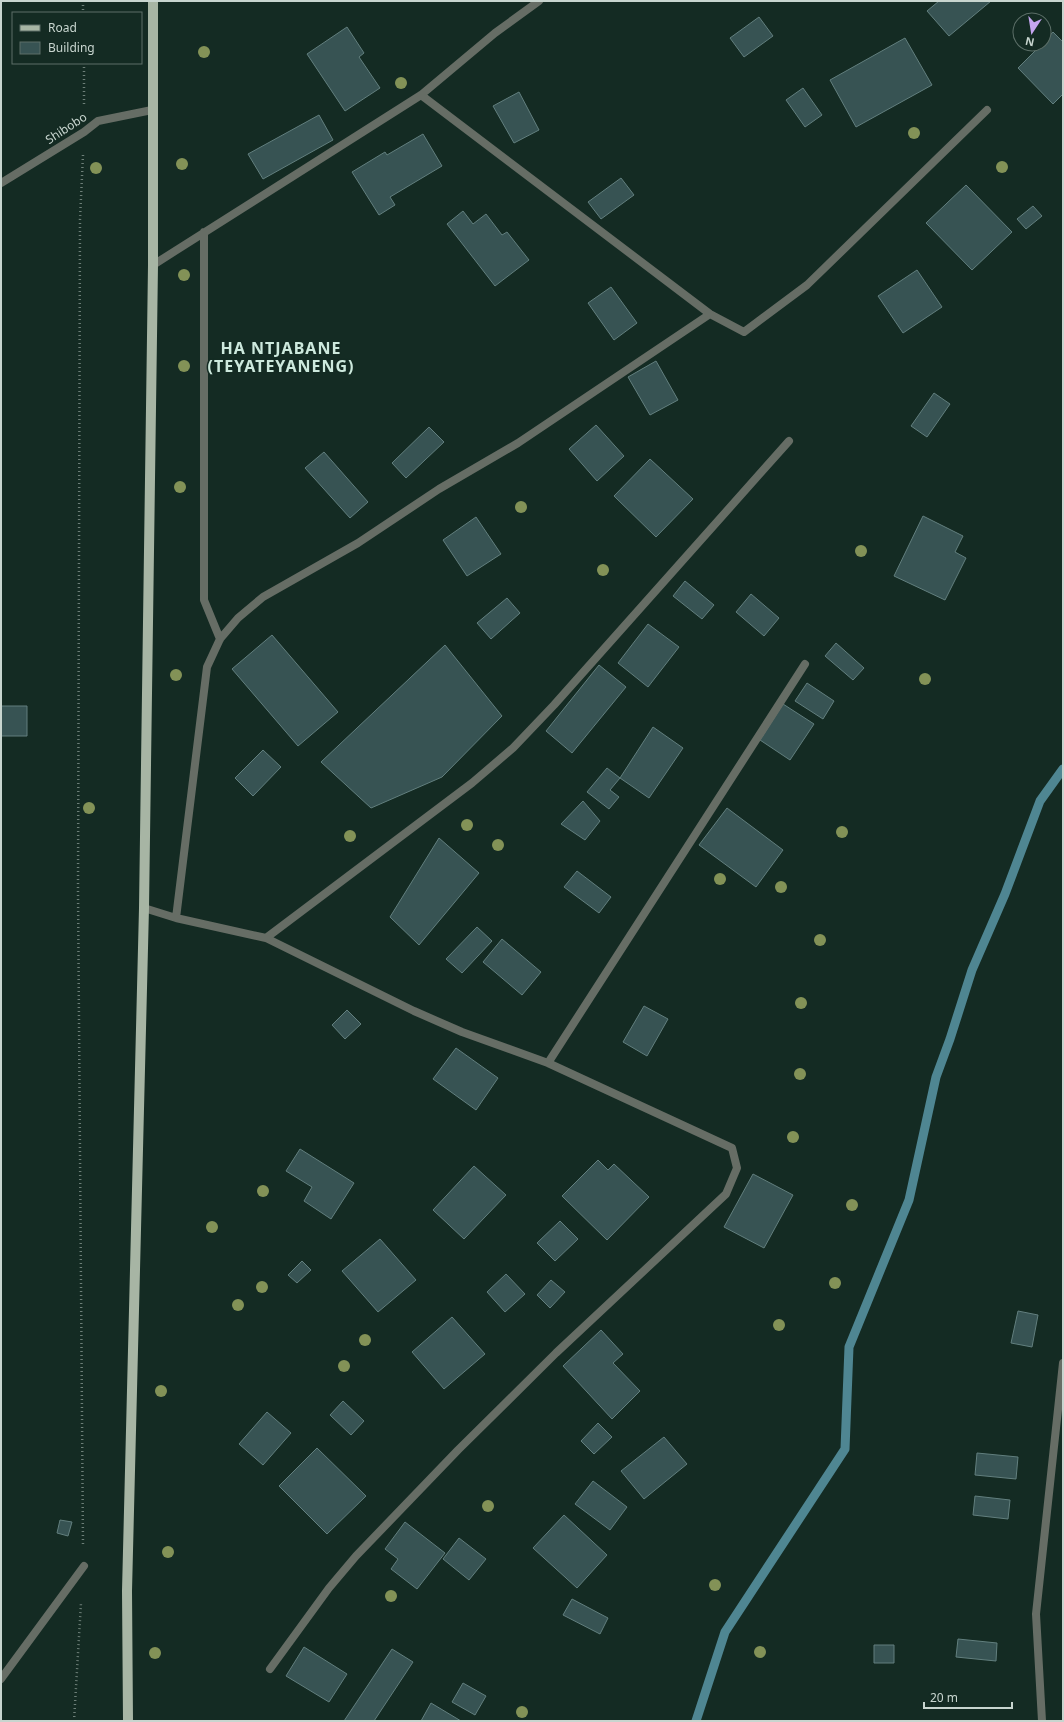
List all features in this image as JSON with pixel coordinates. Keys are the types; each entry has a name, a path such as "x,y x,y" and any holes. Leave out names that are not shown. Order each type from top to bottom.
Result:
{"main road":[{"path":"128,1721 127,1591 144,908 152,264 153,1"}],"street":[{"path":"152,264 421,95 495,33 539,1"},
{"path":"421,95 710,314 744,332 808,285 987,110"},
{"name":"Shibobo","path":"1,183 84,132 98,121 152,110"},
{"path":"204,232 204,600 220,639"},
{"path":"176,918 207,667 220,639 238,618 263,597 358,543 439,489 518,443 710,314"},
{"path":"266,938 472,783 513,748 554,705 789,441"},
{"path":"548,1063 805,664"},
{"path":"144,908 176,918 266,938 414,1011 462,1032 548,1063 732,1148 737,1168 732,1183 726,1194 556,1353 458,1450 356,1556 329,1588 270,1669"},
{"path":"1042,1721 1036,1614 1063,1363"},
{"path":"1,1679 84,1566"}],"path":[{"path":"83,1 83,12"},
{"path":"74,1721 84,1566 78,866 80,219 84,132 84,64"}],"building":[{"path":"939,1 991,1 949,36 927,11"},
{"path":"759,17 773,36 744,57 730,38"},
{"path":"347,27 364,53 359,57 380,88 345,111 307,54"},
{"path":"1053,32 1063,42 1063,94 1053,104 1018,68 1034,52 1052,52"},
{"path":"905,38 932,85 856,127 830,80"},
{"path":"803,88 822,115 805,127 786,100"},
{"path":"519,92 539,130 514,143 493,106"},
{"path":"319,115 333,140 263,179 248,154"},
{"path":"423,134 442,166 390,197 395,205 379,215 352,172 385,152 387,155"},
{"path":"621,178 634,195 601,219 588,202"},
{"path":"966,185 1012,232 972,270 926,223"},
{"path":"1033,206 1042,216 1026,229 1017,219"},
{"path":"463,211 473,224 486,214 502,235 507,232 529,260 495,286 447,224"},
{"path":"917,270 942,307 903,333 878,296"},
{"path":"611,287 637,323 614,340 588,303"},
{"path":"656,361 678,400 650,415 628,377"},
{"path":"934,393 950,404 927,437 911,426"},
{"path":"596,425 624,456 597,481 569,449"},
{"path":"429,427 444,442 406,478 392,463"},
{"path":"324,452 368,502 350,518 305,468"},
{"path":"650,459 693,499 656,537 614,496"},
{"path":"923,516 963,536 955,552 966,558 945,600 894,576"},
{"path":"476,517 501,554 467,576 443,540"},
{"path":"685,581 714,605 702,619 673,596"},
{"path":"751,594 779,618 764,636 736,612"},
{"path":"507,598 520,613 491,639 477,623"},
{"path":"648,624 679,647 648,687 618,663"},
{"path":"272,635 338,712 298,746 232,669"},
{"path":"836,643 864,668 853,680 825,656"},
{"path":"445,645 502,716 442,777 371,808 321,762"},
{"path":"599,665 626,687 572,753 546,731"},
{"path":"807,683 834,701 823,719 795,701"},
{"path":"783,704 814,724 790,760 760,740"},
{"path":"1,706 27,706 27,736 1,736"},
{"path":"653,727 683,748 649,798 620,778"},
{"path":"263,750 281,767 253,796 235,778"},
{"path":"607,768 620,778 610,790 619,797 609,809 587,792"},
{"path":"583,801 600,821 585,840 561,824"},
{"path":"727,808 783,850 756,887 699,845"},
{"path":"439,838 479,873 419,945 390,917"},
{"path":"577,871 611,897 599,913 564,887"},
{"path":"477,927 492,941 462,973 446,959"},
{"path":"502,939 541,972 522,995 483,962"},
{"path":"644,1006 668,1019 647,1056 623,1042"},
{"path":"347,1010 361,1024 345,1039 332,1025"},
{"path":"456,1048 498,1078 476,1110 433,1079"},
{"path":"300,1149 354,1183 331,1219 304,1201 312,1187 286,1171"},
{"path":"598,1160 608,1170 614,1164 649,1197 607,1240 562,1196"},
{"path":"474,1166 506,1195 464,1239 433,1210"},
{"path":"753,1174 793,1195 764,1248 724,1227"},
{"path":"560,1221 578,1239 555,1261 537,1243"},
{"path":"380,1239 416,1280 378,1312 342,1271"},
{"path":"302,1261 311,1270 297,1283 288,1275"},
{"path":"506,1274 525,1294 505,1312 487,1292"},
{"path":"551,1280 565,1292 550,1308 537,1295"},
{"path":"1018,1311 1038,1315 1032,1347 1011,1343"},
{"path":"452,1317 485,1354 444,1389 412,1352"},
{"path":"601,1330 623,1354 613,1363 640,1391 612,1419 563,1366"},
{"path":"343,1401 364,1421 351,1435 330,1415"},
{"path":"267,1412 291,1433 263,1465 239,1444"},
{"path":"598,1423 612,1437 594,1454 581,1441"},
{"path":"664,1437 687,1464 644,1499 621,1471"},
{"path":"317,1448 366,1496 327,1534 279,1486"},
{"path":"977,1453 1018,1457 1016,1479 975,1475"},
{"path":"593,1481 627,1507 610,1530 575,1504"},
{"path":"975,1496 1010,1500 1008,1519 973,1515"},
{"path":"564,1515 607,1555 577,1588 533,1548"},
{"path":"60,1520 72,1522 68,1536 57,1533"},
{"path":"405,1522 445,1553 417,1589 391,1569 398,1559 385,1549"},
{"path":"459,1538 486,1559 469,1580 443,1559"},
{"path":"572,1599 608,1618 600,1634 563,1615"},
{"path":"958,1639 997,1643 996,1661 956,1657"},
{"path":"874,1645 894,1645 894,1663 874,1663"},
{"path":"304,1647 347,1674 329,1702 286,1676"},
{"path":"392,1649 413,1662 374,1721 344,1721"},
{"path":"463,1683 486,1696 475,1715 452,1702"},
{"path":"431,1703 461,1721 421,1721"}],"waterway":[{"path":"696,1721 725,1632 845,1449 849,1347 909,1200 936,1077 972,970 1005,894 1040,801 1063,769"}],"district":[{"name":"HA NTJABANE (TEYATEYANENG)","path":"281,357"}]}
